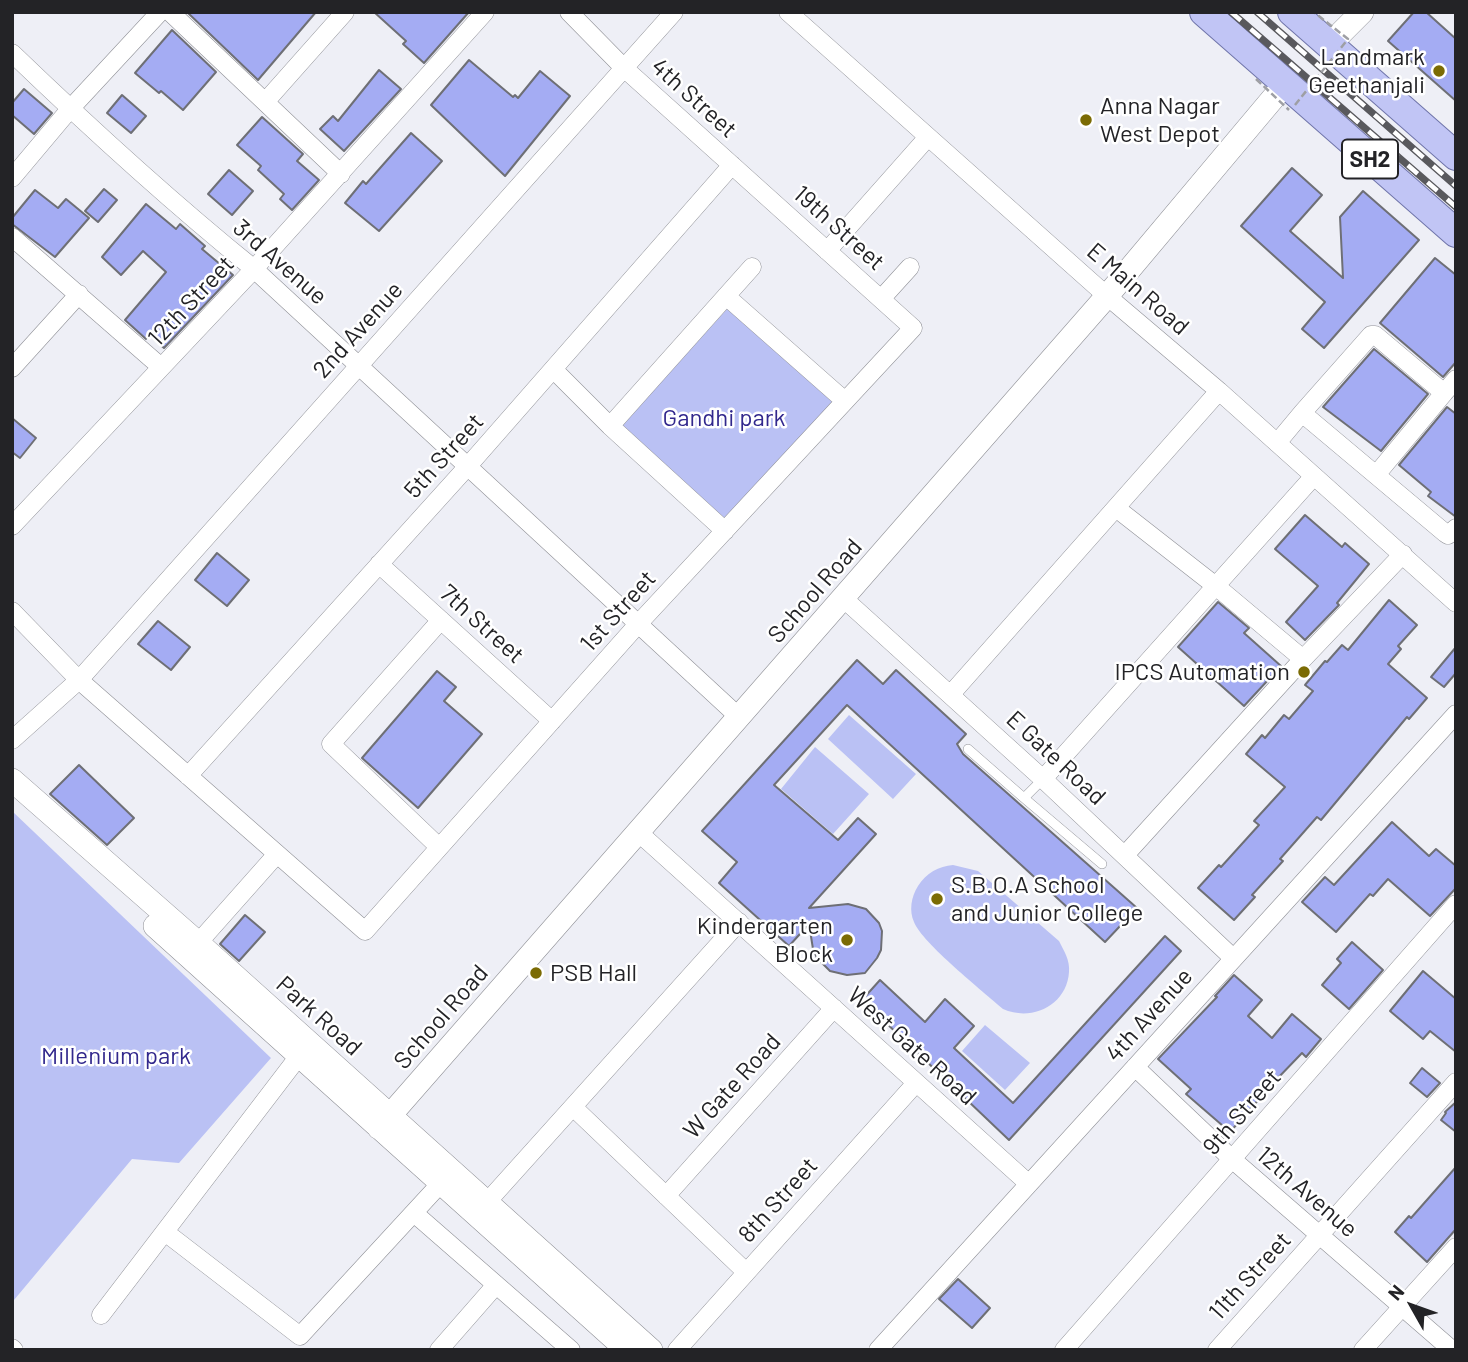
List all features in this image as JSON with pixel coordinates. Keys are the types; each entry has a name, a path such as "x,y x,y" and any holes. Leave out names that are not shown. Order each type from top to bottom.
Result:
{"main road":[{"name":"SH2","path":"1204,12 1290,100 1456,233"},
{"name":"SH2","path":"1292,12 1456,156"}],"street":[{"path":"12,178 70,109 160,12"},
{"path":"170,12 341,174"},
{"path":"266,101 345,12"},
{"name":"12th Street","path":"12,526 254,269 485,12"},
{"path":"569,12 624,68"},
{"name":"2nd Avenue","path":"12,740 79,680 674,12"},
{"name":"E Main Road","path":"788,12 1456,603"},
{"path":"1330,44 1362,12"},
{"name":"3rd Avenue","path":"12,53 70,109 200,225 254,269 739,717"},
{"name":"4th Street","path":"624,68 732,165"},
{"name":"School Road","path":"385,1122 1107,296 1290,100"},
{"path":"827,251 928,137"},
{"name":"19th Street","path":"732,165 913,328"},
{"name":"5th Street","path":"188,776 468,466 732,165"},
{"path":"12,237 162,367"},
{"path":"610,426 752,267"},
{"path":"881,299 910,267"},
{"path":"12,368 79,293"},
{"path":"726,296 845,401"},
{"name":"1st Street","path":"277,854 365,931 639,623 913,328"},
{"path":"1277,443 1371,335 1375,335 1450,386 1376,475"},
{"path":"553,369 610,426 725,531"},
{"path":"951,694 1219,391"},
{"path":"1302,413 1444,533 1448,535 1456,528"},
{"path":"1043,779 1314,476"},
{"path":"1116,508 1303,659"},
{"path":"1125,855 1303,659 1403,554"},
{"name":"7th Street","path":"379,564 552,721"},
{"name":"E Gate Road","path":"843,598 951,694 1233,958"},
{"path":"12,611 79,680 277,854 198,943"},
{"path":"439,847 331,744 441,620"},
{"name":"4th Avenue","path":"878,1350 1456,714"},
{"name":"Park Road","path":"12,780 198,943 385,1122 482,1208 651,1350"},
{"name":"Park Road","path":"12,797 299,1056 385,1122 441,1183 482,1208 627,1350"},
{"name":"West Gate Road","path":"638,832 1029,1184"},
{"name":"9th Street","path":"1064,1350 1456,904"},
{"path":"482,1208 739,922"},
{"name":"W Gate Road","path":"666,1196 834,1008"},
{"path":"101,1315 299,1056"},
{"name":"12th Avenue","path":"1135,1067 1233,1160 1452,1350"},
{"name":"11th Street","path":"1217,1350 1456,1082"},
{"name":"8th Street","path":"677,1350 916,1083"},
{"path":"573,1107 746,1272"},
{"path":"165,1232 300,1336 441,1183"},
{"path":"414,1213 571,1350"},
{"path":"1363,1350 1456,1247"},
{"path":"439,1350 495,1286"}],"lane":[{"path":"968,748 1102,864"},
{"path":"1024,798 1043,779"}],"path":[{"path":"1256,79 1290,100 1348,39 1315,13"}],"green space":[{"name":"Gandhi park","path":"728,308 835,404 723,522 619,428"},
{"path":"849,715 916,774 893,799 828,739"},
{"path":"815,747 869,794 833,834 781,789"},
{"name":"Millenium park","path":"12,811 271,1058 179,1163 132,1159 14,1300"},
{"path":"953,865 978,871 1059,941 1068,960 1069,972 1067,984 1055,1002 1036,1012 1003,1009 919,931 912,913 912,899 916,890 929,874"},
{"path":"985,1025 1030,1063 1005,1090 962,1051"}],"building":[{"path":"187,12 316,12 258,80"},
{"path":"374,12 469,12 424,63 403,44 406,41"},
{"name":"Landmark Geethanjali","path":"1414,12 1426,12 1456,39 1456,101 1388,41"},
{"path":"172,30 216,72 183,110 135,73"},
{"path":"469,60 513,97 515,95 518,98 540,71 570,96 505,176 431,105"},
{"path":"379,70 401,89 344,151 320,129 333,116 338,121"},
{"path":"24,89 52,113 34,134 12,115 12,103"},
{"path":"122,95 146,116 131,133 107,113"},
{"path":"262,117 303,154 297,161 319,180 292,210 280,199 284,194 258,170 261,166 237,145"},
{"path":"411,133 442,161 379,231 345,203 363,181 366,184"},
{"path":"1292,168 1322,195 1290,231 1343,278 1340,217 1363,191 1419,240 1324,348 1302,329 1325,302 1241,226"},
{"path":"229,170 253,191 232,215 208,194"},
{"path":"104,189 117,200 98,222 85,211"},
{"path":"35,190 58,208 66,199 89,218 55,257 12,224 12,218"},
{"path":"146,204 176,229 180,224 205,246 202,249 233,275 164,348 149,335 146,339 125,320 166,272 143,251 121,275 102,257"},
{"path":"1435,258 1456,275 1456,362 1443,377 1380,323"},
{"path":"1374,349 1428,394 1381,451 1323,407"},
{"path":"1447,407 1456,414 1456,517 1428,496 1431,492 1399,465"},
{"path":"12,418 36,438 20,458 12,452"},
{"path":"1305,515 1342,547 1345,543 1369,564 1337,603 1339,605 1305,640 1286,622 1318,586 1275,549"},
{"path":"217,553 249,580 227,606 195,580"},
{"path":"1389,600 1417,625 1398,646 1401,649 1388,664 1427,698 1409,719 1407,717 1321,820 1317,817 1280,859 1283,861 1252,895 1255,897 1234,920 1198,888 1259,825 1254,821 1285,787 1246,754 1262,735 1265,738 1284,715 1289,719 1313,691 1305,685 1325,661 1342,645 1348,650"},
{"path":"1218,602 1249,628 1244,633 1281,666 1244,706 1178,647"},
{"path":"158,621 190,647 171,670 138,644"},
{"path":"1456,647 1456,673 1444,687 1431,677"},
{"path":"857,660 883,684 896,670 966,734 957,744 963,754 1137,908 1105,942 847,705 774,785 838,840 858,818 876,834 809,908 848,904 866,909 879,923 882,931 881,950 877,958 865,973 847,975 830,971 817,958 809,924 789,946 719,883 737,862 702,831"},
{"path":"437,671 456,687 444,701 482,734 418,808 362,758"},
{"path":"79,765 134,818 107,845 50,794"},
{"path":"1392,822 1429,856 1436,849 1456,866 1456,888 1430,916 1388,879 1373,896 1370,894 1336,932 1302,902 1325,877 1334,885"},
{"path":"245,915 265,932 239,961 220,944"},
{"path":"1165,936 1181,951 1009,1140 862,1000 880,980 925,1022 945,999 974,1026 954,1048 1013,1103"},
{"path":"1352,942 1383,970 1349,1009 1322,985 1341,963 1337,959"},
{"path":"1423,971 1456,999 1456,1052 1430,1031 1423,1039 1390,1011"},
{"path":"1234,975 1262,1000 1248,1016 1272,1038 1292,1014 1321,1039 1306,1057 1302,1053 1230,1132 1186,1094 1191,1089 1158,1059 1217,997 1215,996"},
{"path":"1422,1068 1440,1083 1427,1097 1410,1083"},
{"path":"1456,1102 1456,1132 1441,1120"},
{"path":"1456,1167 1456,1229 1427,1262 1395,1232"},
{"path":"958,1279 990,1308 972,1328 939,1299"}],"railway":[{"path":"1231,12 1456,207"},
{"path":"1257,12 1456,186"}],"place":[{"name":"Landmark Geethanjali","path":"1439,71"},
{"name":"Anna Nagar West Depot","path":"1086,120"},
{"name":"IPCS Automation","path":"1304,672"},
{"name":"S.B.O.A School and Junior College","path":"937,899"},
{"name":"Kindergarten Block","path":"847,940"},
{"name":"PSB Hall","path":"536,973"}]}
